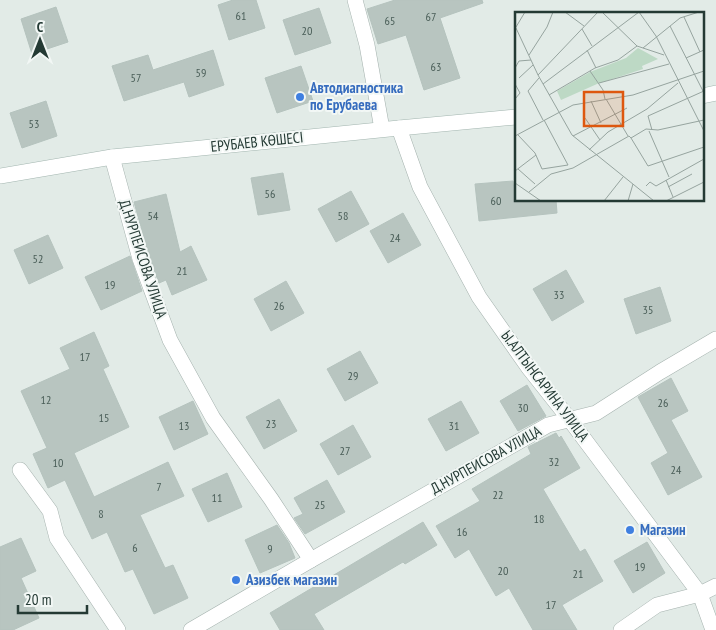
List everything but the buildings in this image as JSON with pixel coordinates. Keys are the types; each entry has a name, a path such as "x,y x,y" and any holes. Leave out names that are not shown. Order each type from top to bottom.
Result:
{"street":[{"path":"355,0 367,45 382,130"},
{"name":"ЕРУБАЕВ КӨШЕСІ","path":"0,176 112,157 515,118"},
{"name":"Ы.АЛТЫНСАРИНА УЛИЦА","path":"399,128 420,188 480,297 528,367 700,594 713,630"},
{"name":"Д.НУРПЕИСОВА УЛИЦА","path":"112,157 140,259 170,340 213,418 271,499 311,560"},
{"name":"Д.НУРПЕИСОВА УЛИЦА","path":"191,630 548,425 596,413 716,339"},
{"path":"20,470 50,511 57,538 118,630"},
{"path":"621,630 657,604 700,594 716,586"}],"place":[{"name":"Автодиагностика по Ерубаева","path":"300,97"},
{"name":"Магазин","path":"630,530"},
{"name":"Азизбек магазин","path":"236,580"}]}
